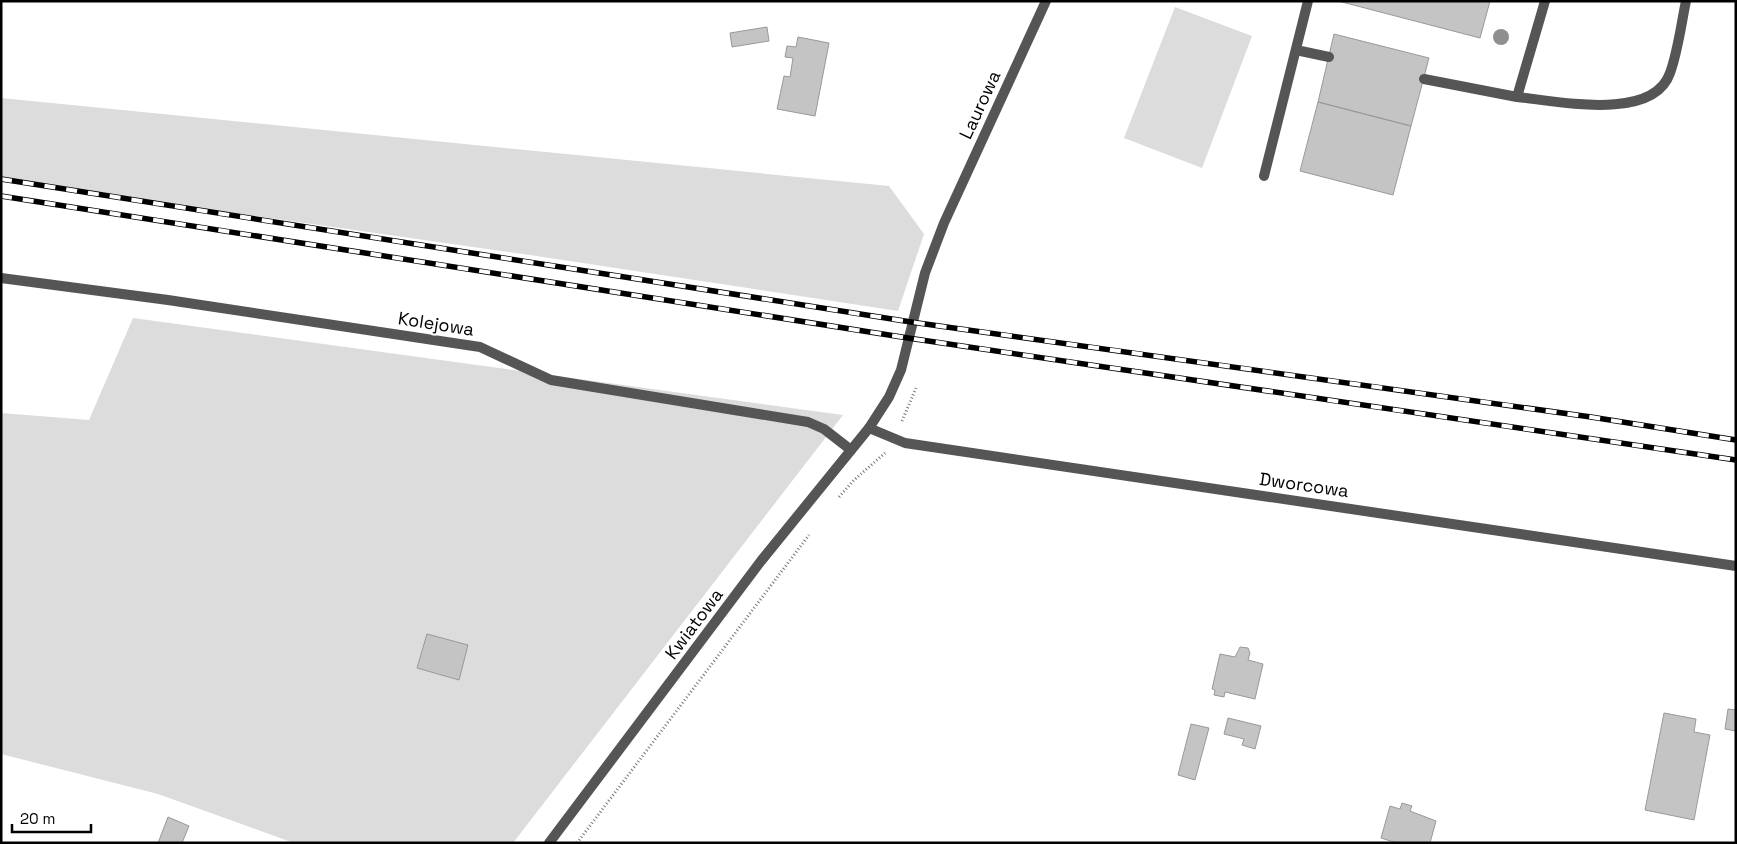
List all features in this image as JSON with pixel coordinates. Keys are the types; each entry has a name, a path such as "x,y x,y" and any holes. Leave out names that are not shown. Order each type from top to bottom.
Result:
{"street":[{"name":"Laurowa","path":"869,428 889,396 900,370 925,273 944,223 1046,1"},
{"path":"1264,176 1308,1"},
{"path":"1517,97 1545,1"},
{"path":"1424,79 1517,97 1608,105 1628,104 1646,98 1661,90 1670,74 1686,1"},
{"path":"1296,50 1329,57"},
{"name":"Kolejowa","path":"1,278 178,301 480,347 551,380 808,422 824,429 851,450"},
{"name":"Kwiatowa","path":"549,843 761,561 869,428"},
{"name":"Dworcowa","path":"869,428 905,442 1736,566"}],"shaded area":[{"path":"1175,7 1252,36 1202,168 1124,138"},
{"path":"1,98 889,186 924,234 898,311 530,255 1,180"},
{"path":"133,318 843,415 513,843 294,843 158,794 1,754 1,413 89,420"}],"building":[{"path":"1338,1 1490,1 1480,38"},
{"path":"767,27 769,41 732,47 730,33"},
{"path":"1334,34 1429,58 1411,126 1318,102"},
{"path":"798,37 829,43 815,116 777,109 784,76 790,77 793,58 785,57 787,46 796,47"},
{"path":"1318,102 1411,126 1393,195 1300,171"},
{"path":"427,634 468,645 459,680 417,668"},
{"path":"1240,647 1248,648 1250,653 1248,660 1263,664 1255,699 1225,692 1224,697 1214,695 1215,690 1212,689 1220,654 1235,657"},
{"path":"1728,709 1736,710 1736,731 1725,729"},
{"path":"1664,713 1696,719 1694,732 1710,735 1694,820 1645,810"},
{"path":"1228,718 1261,726 1255,749 1242,745 1244,739 1224,734"},
{"path":"1191,724 1209,728 1195,780 1178,775"},
{"path":"1402,803 1412,806 1410,811 1436,821 1430,843 1397,843 1381,838 1390,806 1400,809"},
{"path":"168,817 189,826 182,843 158,843"}],"railway":[{"path":"1,179 911,322 1591,417 1736,440"},
{"path":"1,196 908,338 1736,460"}]}
